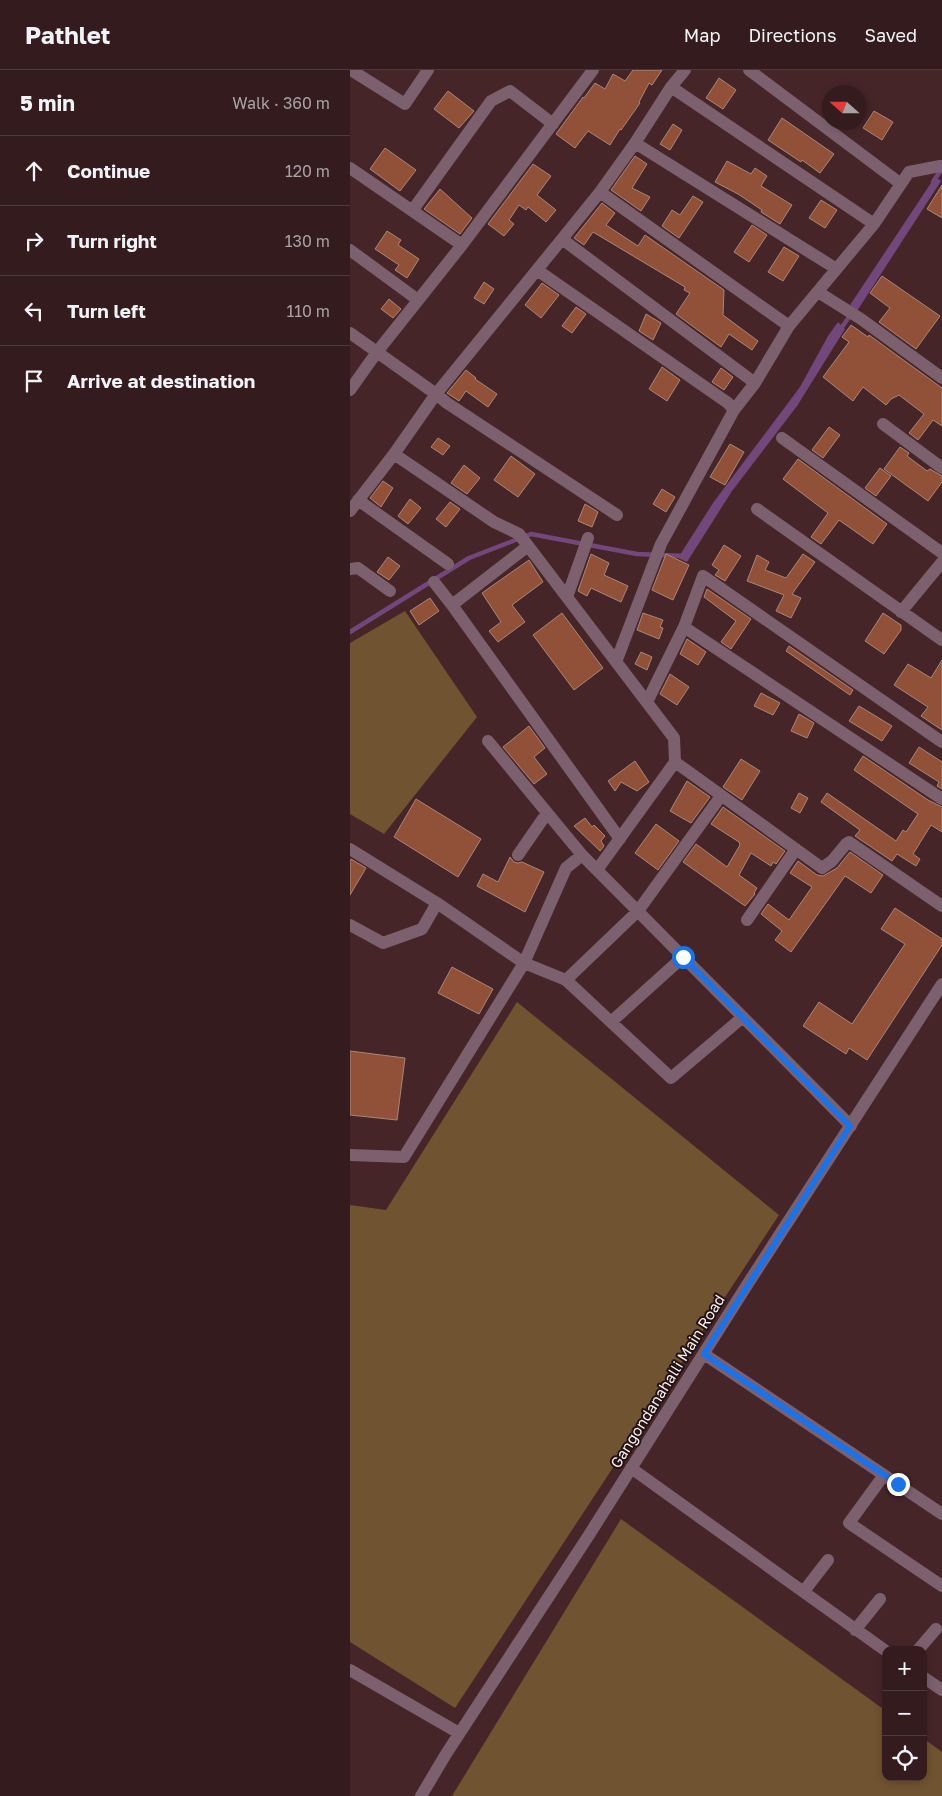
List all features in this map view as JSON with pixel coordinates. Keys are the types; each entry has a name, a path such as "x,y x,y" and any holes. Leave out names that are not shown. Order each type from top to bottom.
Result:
{"street":[{"path":"351,70 405,104 428,70"},
{"path":"350,390 376,352 462,245 593,70"},
{"path":"350,511 394,454 436,394 600,192 684,70"},
{"path":"749,70 901,184"},
{"path":"671,87 874,224"},
{"path":"412,211 491,102 510,91 553,124"},
{"path":"635,143 835,268"},
{"path":"616,662 661,544 734,410 755,383 789,326 818,292 835,268 874,224 909,172 942,167"},
{"path":"350,168 462,245"},
{"path":"600,192 789,326"},
{"path":"562,239 755,383"},
{"path":"350,250 418,300"},
{"path":"537,270 728,403 734,410"},
{"path":"818,292 862,319 942,378"},
{"path":"350,333 447,403 617,514"},
{"path":"883,424 942,468"},
{"path":"782,438 942,553"},
{"path":"394,454 494,522 519,534 674,738 675,762 598,870"},
{"path":"358,500 448,564"},
{"path":"757,509 942,640"},
{"path":"566,597 588,538"},
{"path":"452,605 528,546"},
{"path":"902,612 942,562"},
{"path":"350,569 358,568 390,591"},
{"path":"647,702 684,627 704,576 942,742"},
{"path":"434,582 620,839"},
{"path":"684,627 942,799"},
{"path":"488,740 582,855 850,1126"},
{"path":"675,762 822,868 832,861 849,842 942,906"},
{"path":"566,980 638,911 721,796"},
{"path":"518,855 547,813"},
{"path":"350,849 437,903 524,963 566,980 671,1078 743,1017"},
{"path":"747,920 796,849"},
{"path":"350,1155 404,1157 524,963 566,868 582,855"},
{"path":"350,925 383,943 422,929 437,903"},
{"path":"611,1022 683,957"},
{"name":"Gangondanahalli Main Road","path":"421,1796 942,984"},
{"path":"704,1354 942,1514"},
{"path":"631,1468 882,1648"},
{"path":"884,1475 849,1523 942,1586"},
{"path":"804,1592 828,1560"},
{"path":"855,1630 880,1599"},
{"path":"921,1646 936,1629"},
{"path":"350,1670 460,1733"},
{"path":"927,1680 942,1690"}],"shaded area":[{"path":"935,177 941,181 857,311 850,305"},
{"path":"838,322 845,329 797,406 732,491 687,562 678,558 713,503 800,387 828,336"},
{"path":"405,611 477,717 384,834 350,814 350,643"},
{"path":"517,1002 779,1215 455,1708 350,1642 350,1205 386,1210"},
{"path":"621,1519 882,1708 882,1781 927,1781 927,1741 942,1752 942,1796 452,1796"}],"building":[{"path":"633,70 662,70 652,85 649,83 640,103 610,145 588,131 575,148 556,134 595,83 605,89 613,74 625,81"},
{"path":"719,78 736,90 723,109 706,98"},
{"path":"448,91 474,111 459,128 434,109"},
{"path":"874,111 893,122 882,140 866,130 867,122"},
{"path":"782,118 834,154 820,173 768,140"},
{"path":"673,124 682,130 670,150 660,144"},
{"path":"385,148 416,170 400,191 370,169"},
{"path":"635,156 647,164 632,188 650,197 641,211 611,190"},
{"path":"727,161 751,174 755,168 767,176 761,186 792,205 780,224 738,194 715,182"},
{"path":"533,164 551,176 537,195 556,210 546,222 528,207 526,210 519,205 509,220 514,224 504,236 488,224"},
{"path":"942,185 942,218 927,209"},
{"path":"440,189 472,218 460,234 424,209"},
{"path":"693,196 703,202 679,238 662,226 672,210 680,215"},
{"path":"821,200 837,210 825,228 809,218"},
{"path":"602,203 615,213 606,225 638,246 645,235 724,290 723,315 758,341 752,350 729,334 721,347 676,314 690,293 684,290 685,287 593,232 584,245 574,238"},
{"path":"752,225 767,235 749,262 734,252"},
{"path":"387,231 401,240 398,245 419,259 407,278 395,270 399,265 375,249"},
{"path":"784,247 799,256 783,281 768,272"},
{"path":"882,276 940,316 916,349 879,322 890,308 870,293"},
{"path":"484,282 494,289 484,304 474,298"},
{"path":"542,283 559,295 541,318 525,305"},
{"path":"389,299 401,309 393,318 381,309"},
{"path":"576,307 586,314 572,333 562,326"},
{"path":"646,314 661,323 653,340 639,331"},
{"path":"851,325 868,337 869,335 942,388 942,426 933,420 918,440 909,433 924,414 899,395 891,399 886,405 863,387 853,401 823,377 849,342 842,337"},
{"path":"662,367 680,380 667,401 649,389"},
{"path":"721,368 733,377 724,390 712,382"},
{"path":"466,370 475,379 497,394 488,407 466,391 459,401 447,393"},
{"path":"829,427 840,435 823,458 812,450"},
{"path":"438,438 450,446 443,455 431,447"},
{"path":"730,444 744,452 725,485 710,477"},
{"path":"900,447 909,453 907,456 927,471 930,469 942,476 942,482 928,501 884,469"},
{"path":"511,456 535,474 518,497 494,480"},
{"path":"798,459 887,524 873,544 839,520 821,544 811,537 828,513 783,479"},
{"path":"464,465 480,478 467,494 451,483"},
{"path":"880,468 891,476 876,496 865,488"},
{"path":"383,481 393,488 381,507 370,498"},
{"path":"662,489 675,497 666,512 653,504"},
{"path":"410,499 421,508 408,524 398,516"},
{"path":"450,502 460,509 446,527 436,519"},
{"path":"585,504 598,512 592,527 578,521"},
{"path":"724,545 741,556 725,581 715,575 719,570 712,565"},
{"path":"591,554 609,563 604,575 628,586 621,602 591,588 587,596 578,591"},
{"path":"666,554 689,565 673,600 652,590"},
{"path":"803,554 815,562 792,594 801,598 791,618 776,611 784,595 747,581 757,555 769,562 765,570 786,578"},
{"path":"388,557 400,566 389,580 377,572"},
{"path":"529,560 543,582 512,605 525,622 498,642 489,631 501,622 482,593"},
{"path":"707,589 751,619 731,649 721,642 736,621 704,597"},
{"path":"430,598 439,611 419,625 410,611"},
{"path":"562,613 603,668 574,690 533,635"},
{"path":"643,613 663,620 660,627 663,628 659,639 637,630"},
{"path":"883,613 901,625 901,630 884,654 865,641"},
{"path":"687,639 706,652 698,665 680,654"},
{"path":"789,646 853,690 850,695 786,651"},
{"path":"641,652 652,657 647,670 635,664"},
{"path":"942,660 942,730 921,716 928,707 894,685 908,664 931,678"},
{"path":"670,674 689,687 677,705 660,694"},
{"path":"761,693 780,703 773,715 754,706"},
{"path":"859,706 892,726 882,741 849,721"},
{"path":"799,714 814,723 807,738 791,731"},
{"path":"529,726 545,748 534,757 547,774 534,784 503,747"},
{"path":"919,747 942,762 942,789 937,786 939,782 909,763"},
{"path":"863,756 928,800 942,807 942,832 931,825 913,854 920,859 916,866 897,854 892,861 855,836 860,830 821,802 827,793 896,841 903,830 906,832 918,814 854,770"},
{"path":"741,759 760,771 742,800 723,787"},
{"path":"635,761 649,782 637,791 621,782 615,791 608,781"},
{"path":"687,781 710,797 691,823 670,811"},
{"path":"799,793 808,798 800,813 791,808"},
{"path":"416,799 481,839 458,877 394,837"},
{"path":"723,807 785,851 776,864 773,862 771,866 751,853 739,875 757,888 755,894 745,906 683,862 696,844 727,867 740,845 739,842 711,824"},
{"path":"585,818 592,827 594,825 605,836 601,841 604,846 600,851 574,826"},
{"path":"656,824 679,841 658,870 635,853"},
{"path":"850,852 883,875 871,893 845,876 791,952 775,940 782,931 761,914 768,904 789,920 812,887 790,873 798,861 817,875 823,876 837,868"},
{"path":"510,857 514,862 522,862 544,872 525,912 477,886 483,874 498,882"},
{"path":"351,859 366,868 350,895 350,862"},
{"path":"895,908 942,939 942,945 867,1060 849,1048 846,1054 803,1026 819,1002 852,1024 905,944 881,929"},
{"path":"452,967 493,989 479,1014 438,993"},
{"path":"350,1051 405,1058 397,1120 350,1115"}],"waterway":[{"path":"933,182 942,168"},
{"path":"840,330 851,314"},
{"path":"350,632 469,558 531,534 637,554 684,556"}],"route":[{"path":"683,957 850,1126 704,1354 898,1484"}]}
